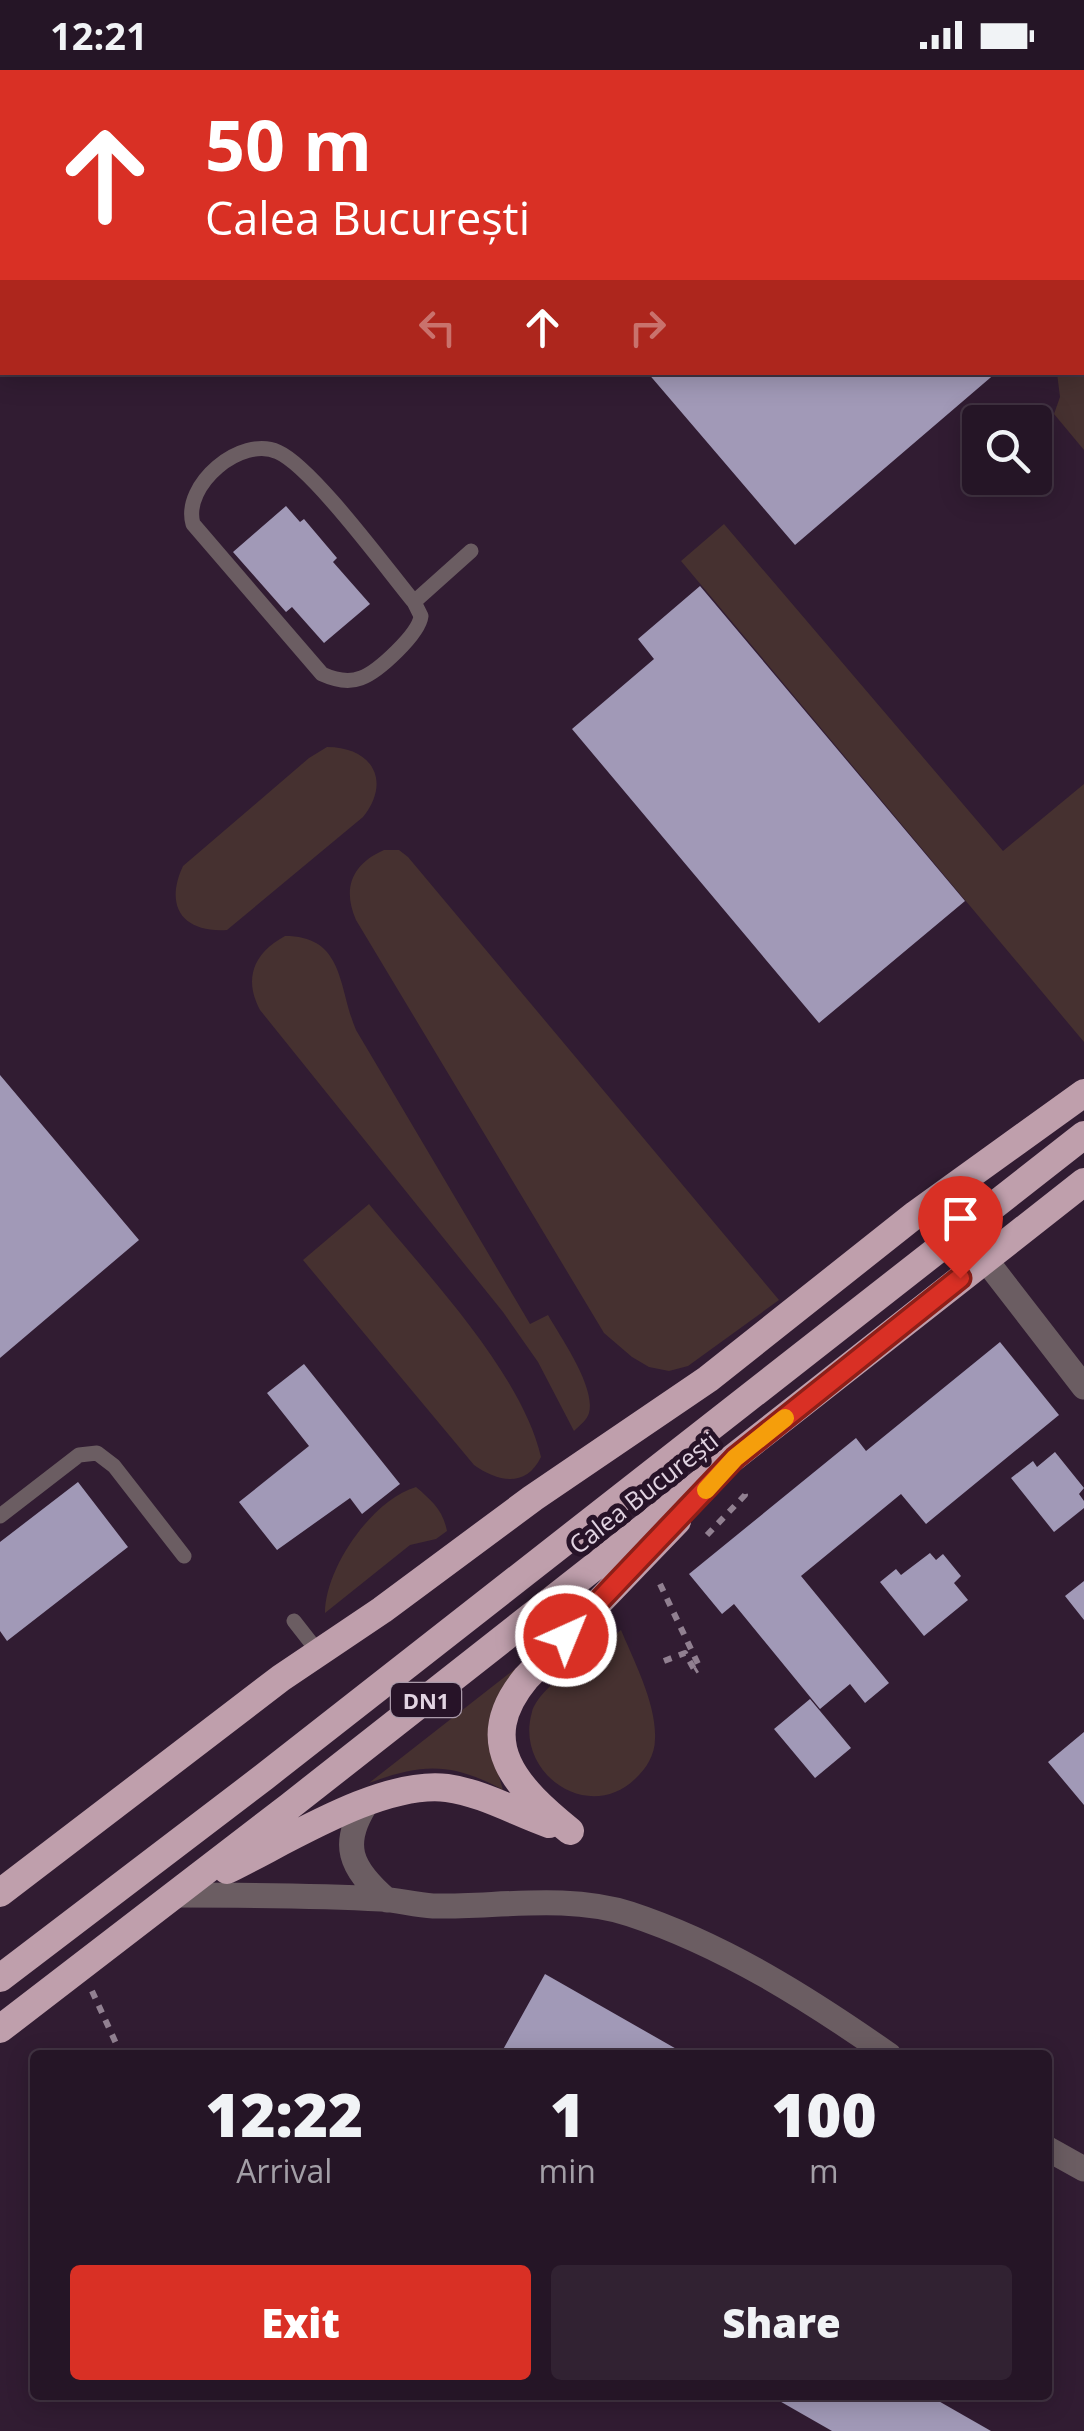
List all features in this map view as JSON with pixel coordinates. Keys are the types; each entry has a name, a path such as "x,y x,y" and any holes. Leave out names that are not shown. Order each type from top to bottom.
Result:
{"highway":[{"path":"0,1893 319,1652 533,1498 650,1421 916,1214 1084,1093"},
{"name":"Calea București","path":"0,1978 341,1717 1084,1135"},
{"name":"Calea București","path":"0,2029 1084,1182"},
{"path":"176,1895 368,1801 407,1789 451,1789 479,1796 570,1830 533,1801 512,1774 502,1740 507,1706 526,1678 735,1458"}],"street":[{"path":"985,1258 1084,1387"},
{"path":"368,1801 352,1833 351,1850 362,1875 387,1900"},
{"path":"176,1895 387,1900 431,1906 560,1903 628,1914 758,1972 883,2050"},
{"path":"1052,2150 1084,2169"}],"lane":[{"path":"255,448 275,450 300,467 414,602 422,616 417,631 368,674 352,680 322,674 192,524 194,492 237,453 255,448"},
{"path":"414,602 472,551"},
{"path":"0,1516 79,1454 96,1452 114,1466 184,1556"},
{"path":"294,1622 319,1652"}],"path":[{"path":"696,1546 744,1495 735,1458"},
{"path":"664,1661 685,1653 695,1670 700,1668 659,1585 672,1572"},
{"path":"81,1968 119,2050"}],"shaded area":[{"path":"1057,375 1084,377 1084,450 1054,414 1060,397"},
{"path":"724,524 1003,851 1084,784 1084,1042 681,561"},
{"path":"327,747 356,753 373,769 376,791 363,817 227,930 212,930 189,922 177,905 183,866"},
{"path":"384,850 399,850 408,857 779,1300 688,1366 669,1371 649,1367 604,1333 356,920 350,898 353,878 364,862"},
{"path":"285,936 305,938 329,955 356,1030 530,1324 548,1315 569,1349 590,1402 588,1416 574,1431 538,1362 503,1312 260,1010 252,987 254,967 266,950"},
{"path":"369,1204 469,1324 514,1391 541,1457 528,1474 502,1478 474,1465 303,1260"},
{"path":"416,1487 439,1511 447,1531 436,1539 410,1545 325,1613 333,1576 354,1538 383,1506"},
{"path":"621,1630 649,1698 655,1726 653,1751 639,1775 616,1792 597,1796 577,1794 544,1772 534,1755 529,1734 532,1712 557,1679"},
{"path":"520,1665 490,1746 503,1790 468,1774 437,1768 369,1783"}],"building":[{"path":"650,375 993,375 795,545"},
{"path":"286,506 300,522 304,519 337,558 333,562 370,604 324,643 292,607 286,612 233,552"},
{"path":"700,586 965,901 819,1023 572,729 654,659 638,639"},
{"path":"0,1075 139,1240 0,1358"},
{"path":"1000,1342 1059,1415 926,1524 901,1494 801,1576 889,1683 865,1703 850,1684 820,1709 734,1604 722,1614 689,1574 856,1438 866,1451"},
{"path":"304,1364 400,1484 362,1514 350,1498 277,1550 239,1502 309,1446 267,1393"},
{"path":"1055,1452 1084,1488 1079,1494 1084,1508 1054,1532 1011,1478 1033,1461 1037,1467"},
{"path":"78,1482 128,1547 7,1641 0,1631 0,1542"},
{"path":"930,1553 936,1560 943,1554 961,1576 954,1583 968,1600 924,1636 880,1582 896,1569 901,1575"},
{"path":"1084,1581 1084,1620 1065,1596"},
{"path":"810,1699 851,1748 815,1778 774,1729"},
{"path":"1084,1732 1084,1805 1048,1762"},
{"path":"545,1974 678,2050 503,2050"},
{"path":"778,2400 937,2400 991,2431 832,2431"}],"slow traffic":[{"path":"706,1490 735,1458 785,1418"}],"route":[{"path":"566,1636 735,1458 960,1278"}]}
